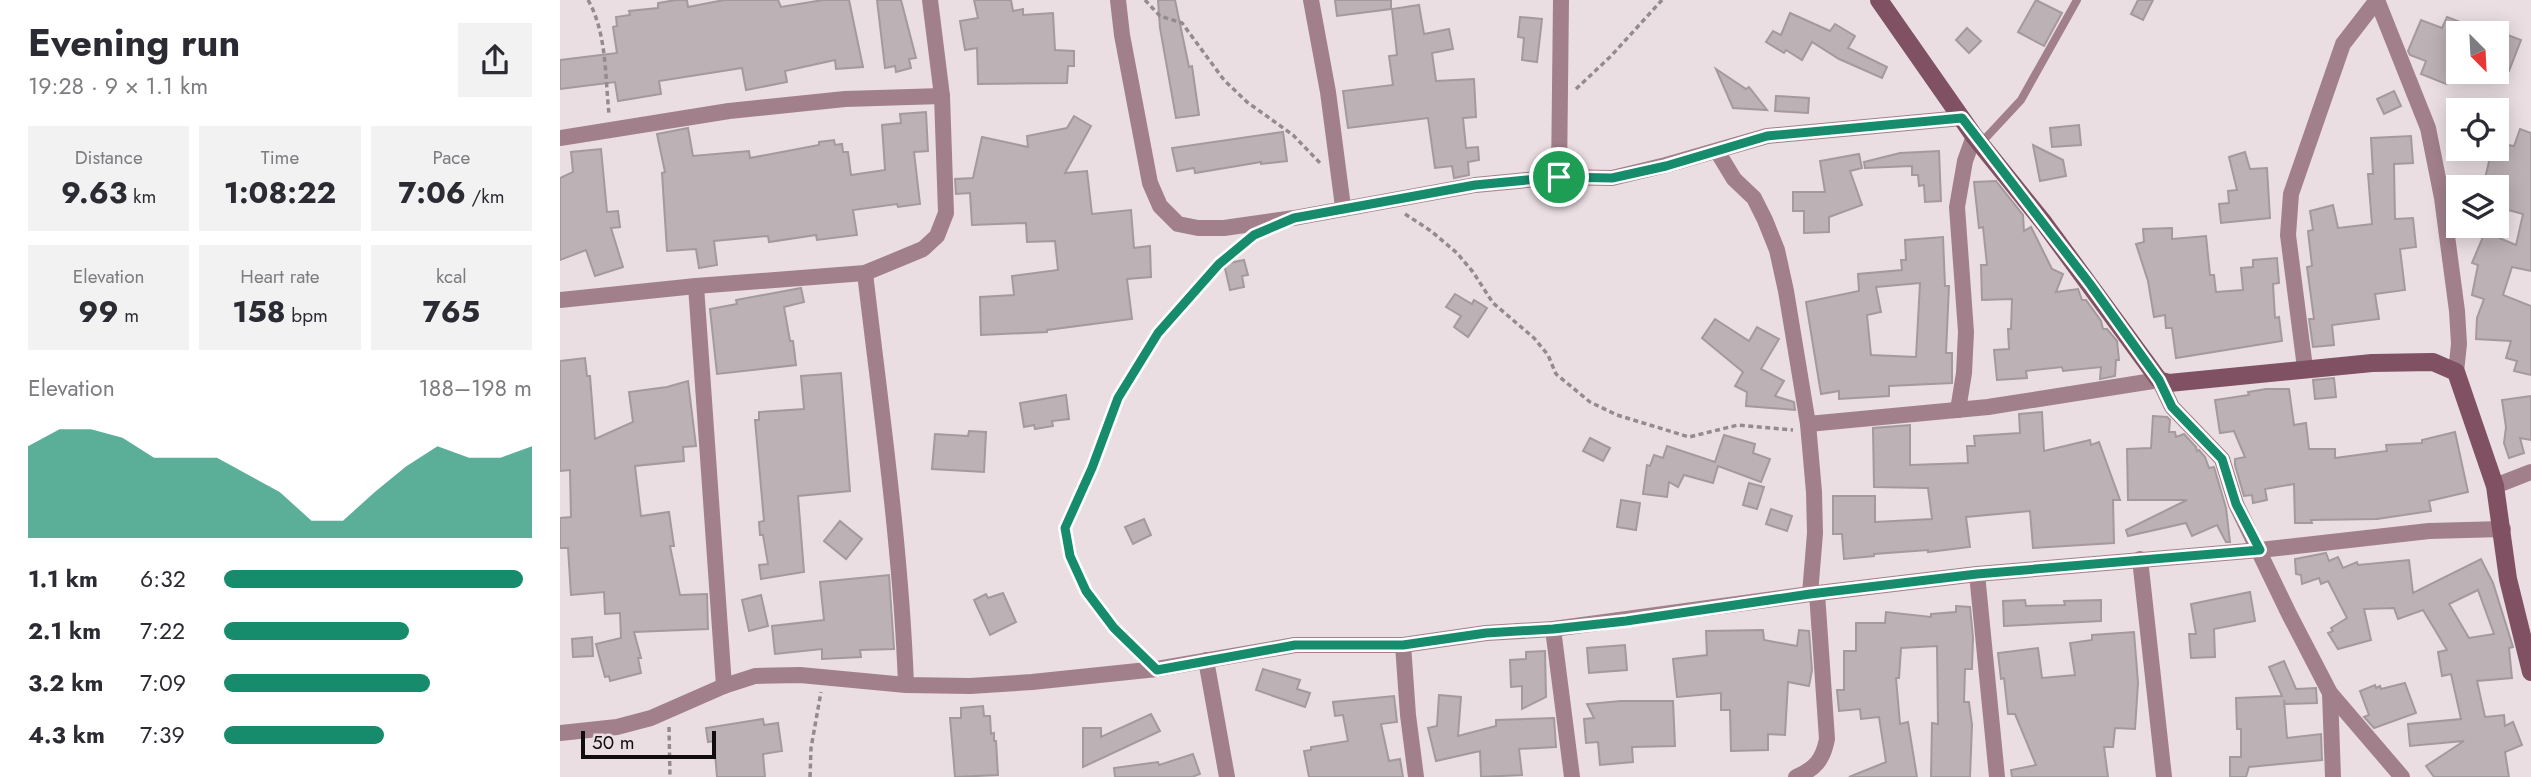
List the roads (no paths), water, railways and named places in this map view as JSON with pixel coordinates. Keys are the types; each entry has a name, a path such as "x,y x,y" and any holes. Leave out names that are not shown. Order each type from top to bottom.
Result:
{"main road":[{"path":"1879,0 1962,118 2090,284 2159,380 2169,383 2305,368 2433,362 2456,372 2495,486 2508,579 2531,672"}],"street":[{"path":"560,300 865,273 923,249 937,236 946,213 942,96 930,0"},
{"path":"1118,0 1150,183 1160,206 1178,224 1224,228 1475,185 1559,177 1612,178 1767,136 1962,118"},
{"path":"1311,0 1328,92 1343,207"},
{"path":"1559,177 1561,0"},
{"path":"2305,368 2288,235 2291,194 2343,44 2377,0 2428,128 2442,198 2457,311 2459,344 2456,372"},
{"path":"560,138 729,111 845,99 942,96"},
{"path":"1958,410 1964,373 1966,332 1957,207 1965,160 1978,139"},
{"path":"1717,150 1734,178 1754,198 1777,250 1808,428 1815,533 1814,593 1827,739 1824,755 1815,767 1796,777"},
{"path":"865,273 905,633 906,685"},
{"path":"696,286 723,686"},
{"path":"1808,428 1958,410 2159,380 2172,407 2222,459 2236,504 2288,614 2330,693 2402,777"},
{"path":"2495,486 2531,472"},
{"path":"560,733 617,727 651,718 723,686 755,676 823,677 906,685 970,686 1157,670 1295,645 1403,645 1486,633 1553,629 1814,593 1977,574 2260,550 2429,531 2503,529"},
{"path":"2140,559 2164,777"},
{"path":"1977,574 1997,777"},
{"path":"1553,629 1572,777"},
{"path":"1403,645 1416,777"},
{"path":"1206,660 1227,777"},
{"path":"2330,693 2333,777"}],"lane":[{"path":"1978,139 2021,100 2077,0"}]}
